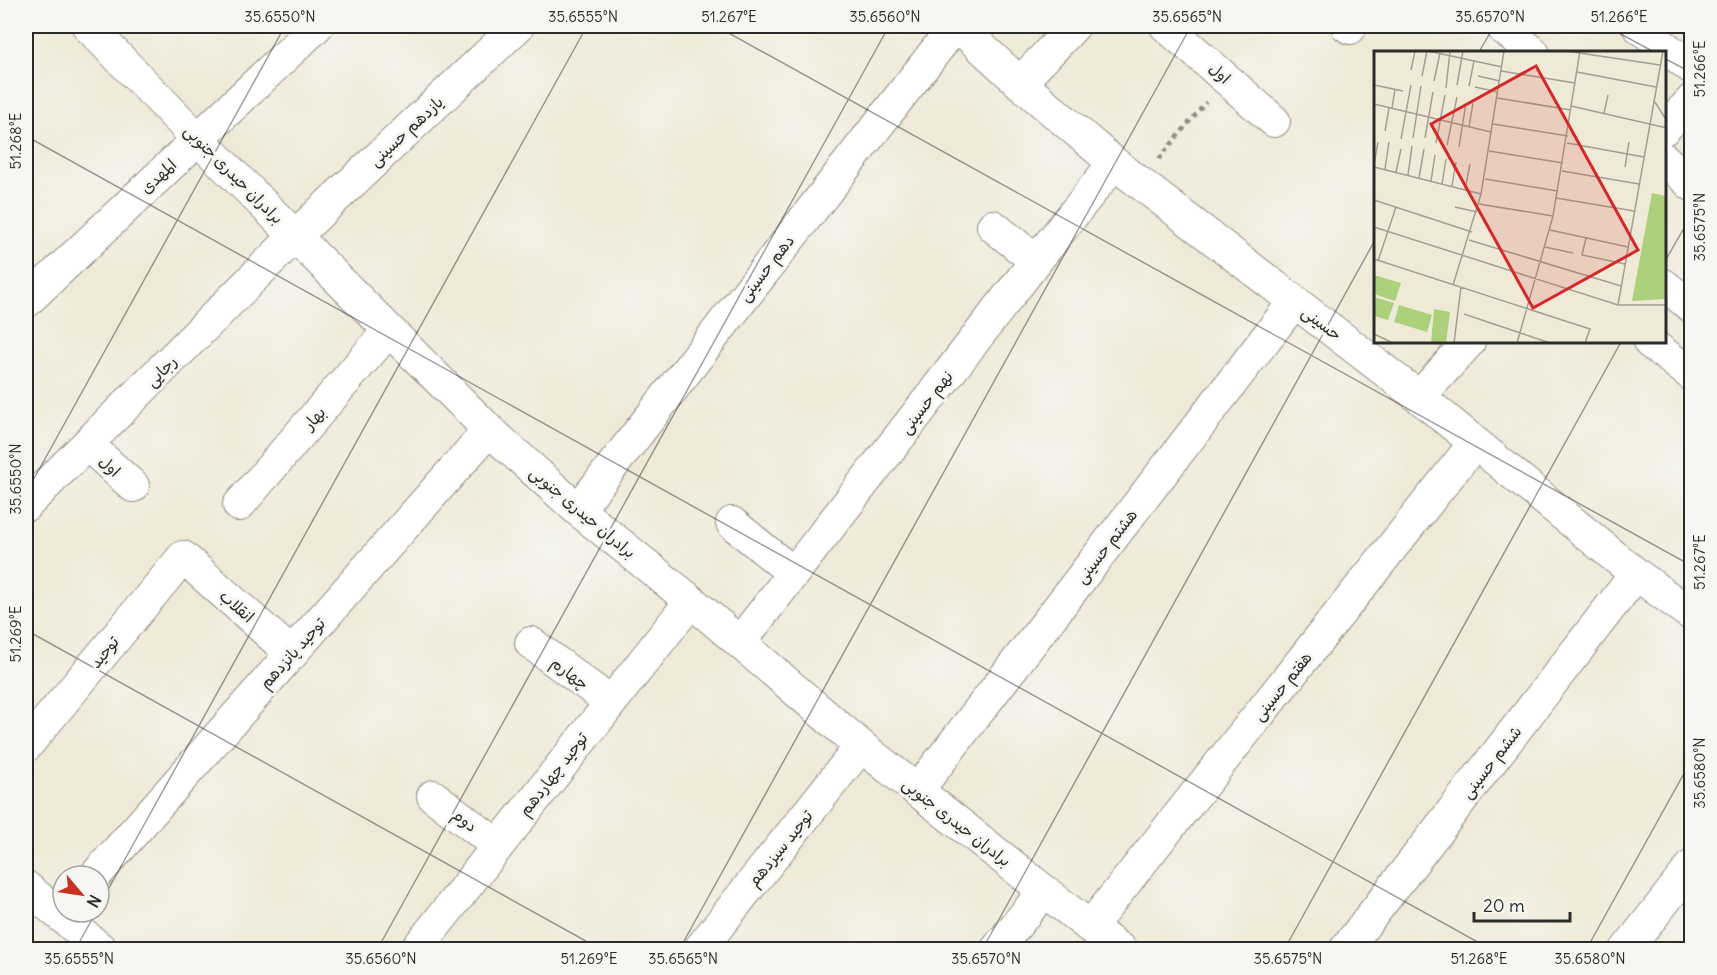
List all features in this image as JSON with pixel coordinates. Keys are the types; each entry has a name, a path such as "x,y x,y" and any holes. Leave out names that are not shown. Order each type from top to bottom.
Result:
{"street":[{"name":"برادران حیدری جنوبی","path":"88,26 489,430 578,510 691,601 861,746 1121,950"},
{"name":"المهدی","path":"26,302 317,26"},
{"name":"یازدهم حسینی","path":"295,236 518,26"},
{"name":"حسینی","path":"956,26 1114,163 1419,397 1636,574 1688,606"},
{"name":"دهم حسینی","path":"578,510 956,26"},
{"path":"1020,83 1074,26"},
{"name":"اول","path":"1166,26 1274,121"},
{"path":"1638,26 1692,68"},
{"path":"1504,29 1532,51"},
{"path":"1666,128 1692,100"},
{"path":"1666,160 1692,184"},
{"name":"نهم حسینی","path":"740,642 1114,163"},
{"path":"993,226 1036,261"},
{"name":"رجایی","path":"26,505 295,236"},
{"path":"1666,286 1692,307"},
{"name":"هشتم حسینی","path":"917,790 1294,302"},
{"name":"بهار","path":"239,505 389,330"},
{"path":"1419,397 1467,344"},
{"path":"1652,344 1692,375"},
{"name":"توحید پانزدهم","path":"106,864 489,430"},
{"name":"هفتم حسینی","path":"1089,927 1474,444"},
{"name":"اول","path":"88,445 133,486"},
{"path":"732,523 794,573"},
{"name":"انقلاب","path":"183,557 292,654"},
{"name":"توحید","path":"26,747 183,557"},
{"name":"ششم حسینی","path":"1345,950 1636,574"},
{"name":"توحید چهاردهم","path":"416,950 609,702 691,601"},
{"name":"چهارم","path":"531,643 609,702"},
{"name":"توحید سیزدهم","path":"699,950 861,746"},
{"name":"دوم","path":"433,796 497,845"},
{"path":"1626,950 1689,874"},
{"path":"26,887 51,906"},
{"path":"996,950 1044,891"},
{"path":"73,924 102,950"}],"path":[{"path":"1139,182 1226,79"}]}
